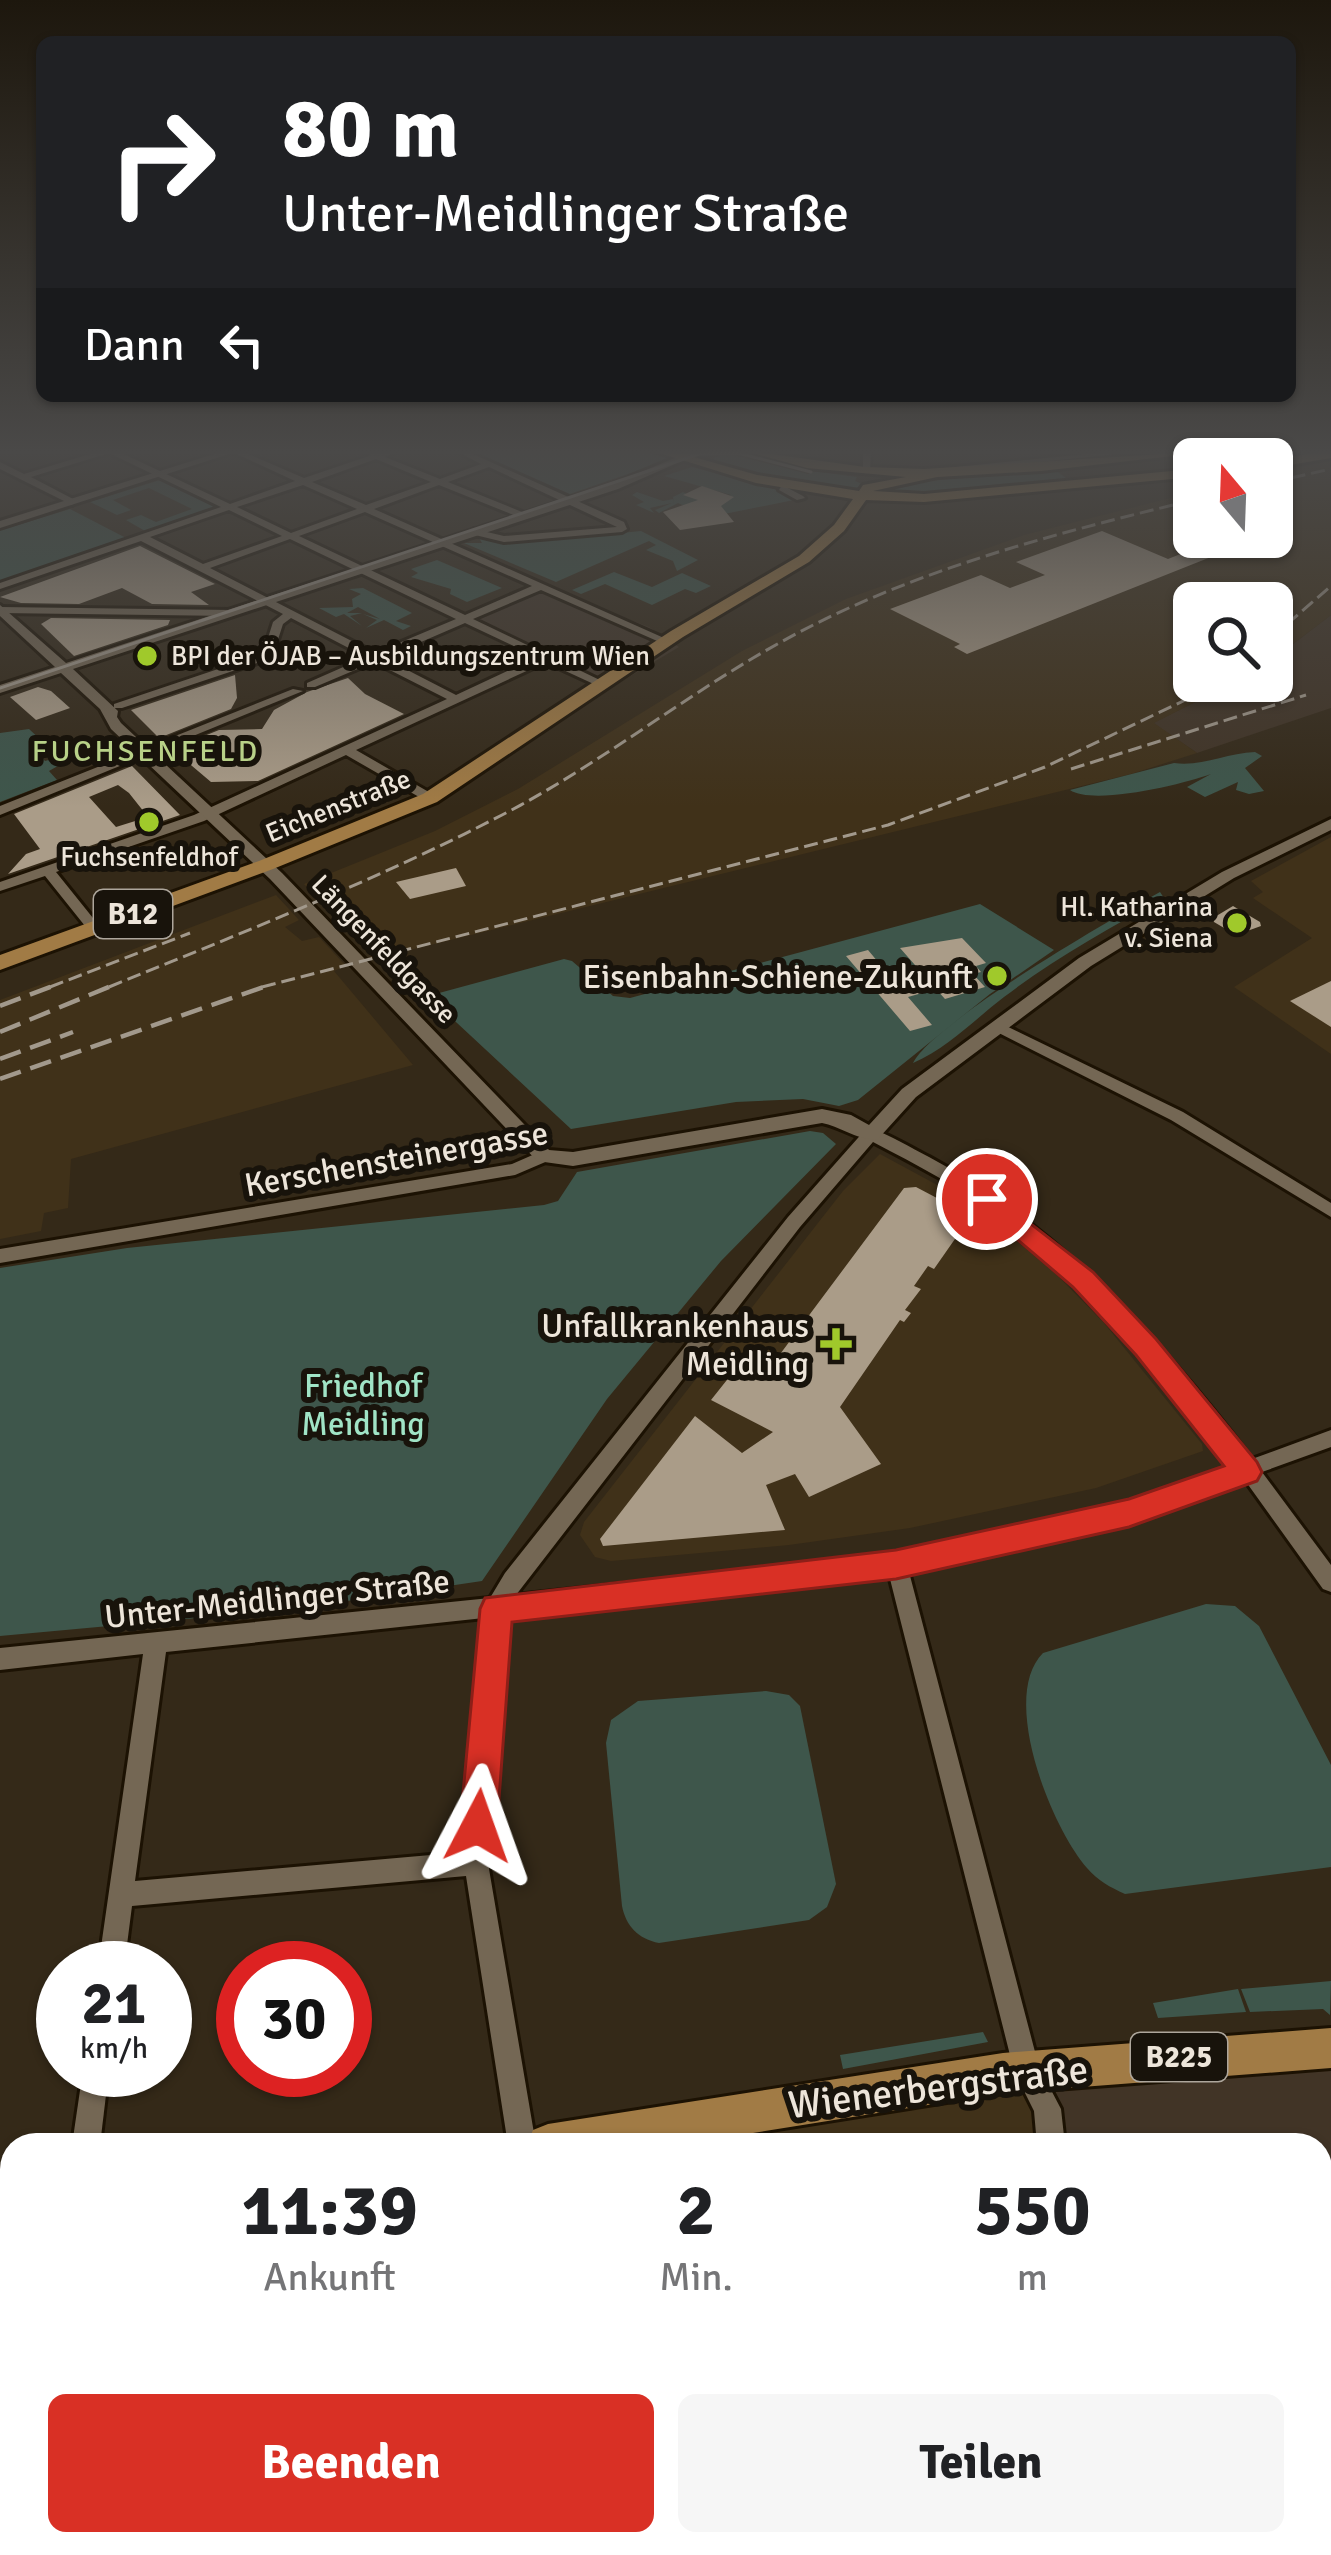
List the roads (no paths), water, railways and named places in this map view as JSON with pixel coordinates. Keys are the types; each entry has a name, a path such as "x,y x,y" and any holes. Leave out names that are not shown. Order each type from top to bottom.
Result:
{"main road":[{"name":"Eichenstraße","path":"0,963 266,865 430,798 668,642 685,637 799,569"},
{"name":"Wienerbergstraße","path":"626,2133 1027,2071 1331,2048"}],"street":[{"path":"0,586 49,569"},
{"path":"204,569 455,699"},
{"path":"0,689 362,569"},
{"path":"363,569 602,684"},
{"path":"502,569 668,642"},
{"path":"310,685 541,586"},
{"path":"194,610 249,592"},
{"path":"0,610 232,613"},
{"name":"Längenfeldgasse","path":"0,610 111,709 128,734 266,865 544,1156"},
{"path":"111,709 268,656 278,622 291,614"},
{"path":"0,887 211,812 545,658"},
{"path":"0,811 297,691"},
{"path":"345,749 430,798"},
{"path":"520,2133 476,1863 496,1609 513,1580 794,1222 909,1093 1132,932 1241,868 1331,824"},
{"path":"48,871 94,928"},
{"path":"996,1026 1177,1116 1331,1211"},
{"name":"Kerschensteinergasse","path":"0,1256 514,1169 544,1156 573,1159 821,1116 844,1120 871,1134"},
{"path":"871,1134 987,1199 1028,1230 1146,1347 1331,1582"},
{"name":"Unter-Meidlinger Straße","path":"0,1659 896,1565 1129,1513 1331,1438"},
{"path":"896,1565 1027,2071 1047,2109 1050,2133"},
{"path":"115,1941 156,1643"},
{"path":"121,1895 476,1863"},
{"path":"88,2133 92,2097"}],"tram line":[{"path":"0,688 355,569"}],"railway":[{"path":"109,987 454,839 573,774 781,642 947,569"},
{"path":"1293,619 1331,586"},
{"path":"1071,769 1306,695"},
{"path":"267,986 888,825 1045,767 1181,702"},
{"path":"50,987 190,933"},
{"path":"0,1006 58,984"},
{"path":"0,1032 116,984"},
{"path":"267,986 272,984"},
{"path":"0,1079 267,986"},
{"path":"262,987 267,986"},
{"path":"0,1059 73,1032"}],"place":[{"name":"BPI der ÖJAB – Ausbildungszentrum Wien","path":"147,656"},
{"name":"Fuchsenfeldhof","path":"149,822"},
{"name":"Hl. Katharina v. Siena","path":"1237,923"},
{"name":"Eisenbahn-Schiene-Zukunft","path":"997,976"},
{"name":"Unfallkrankenhaus Meidling","path":"836,1344"}],"district":[{"name":"FUCHSENFELD","path":"146,751"}],"park label":[{"name":"Friedhof Meidling","path":"363,1404"}]}
